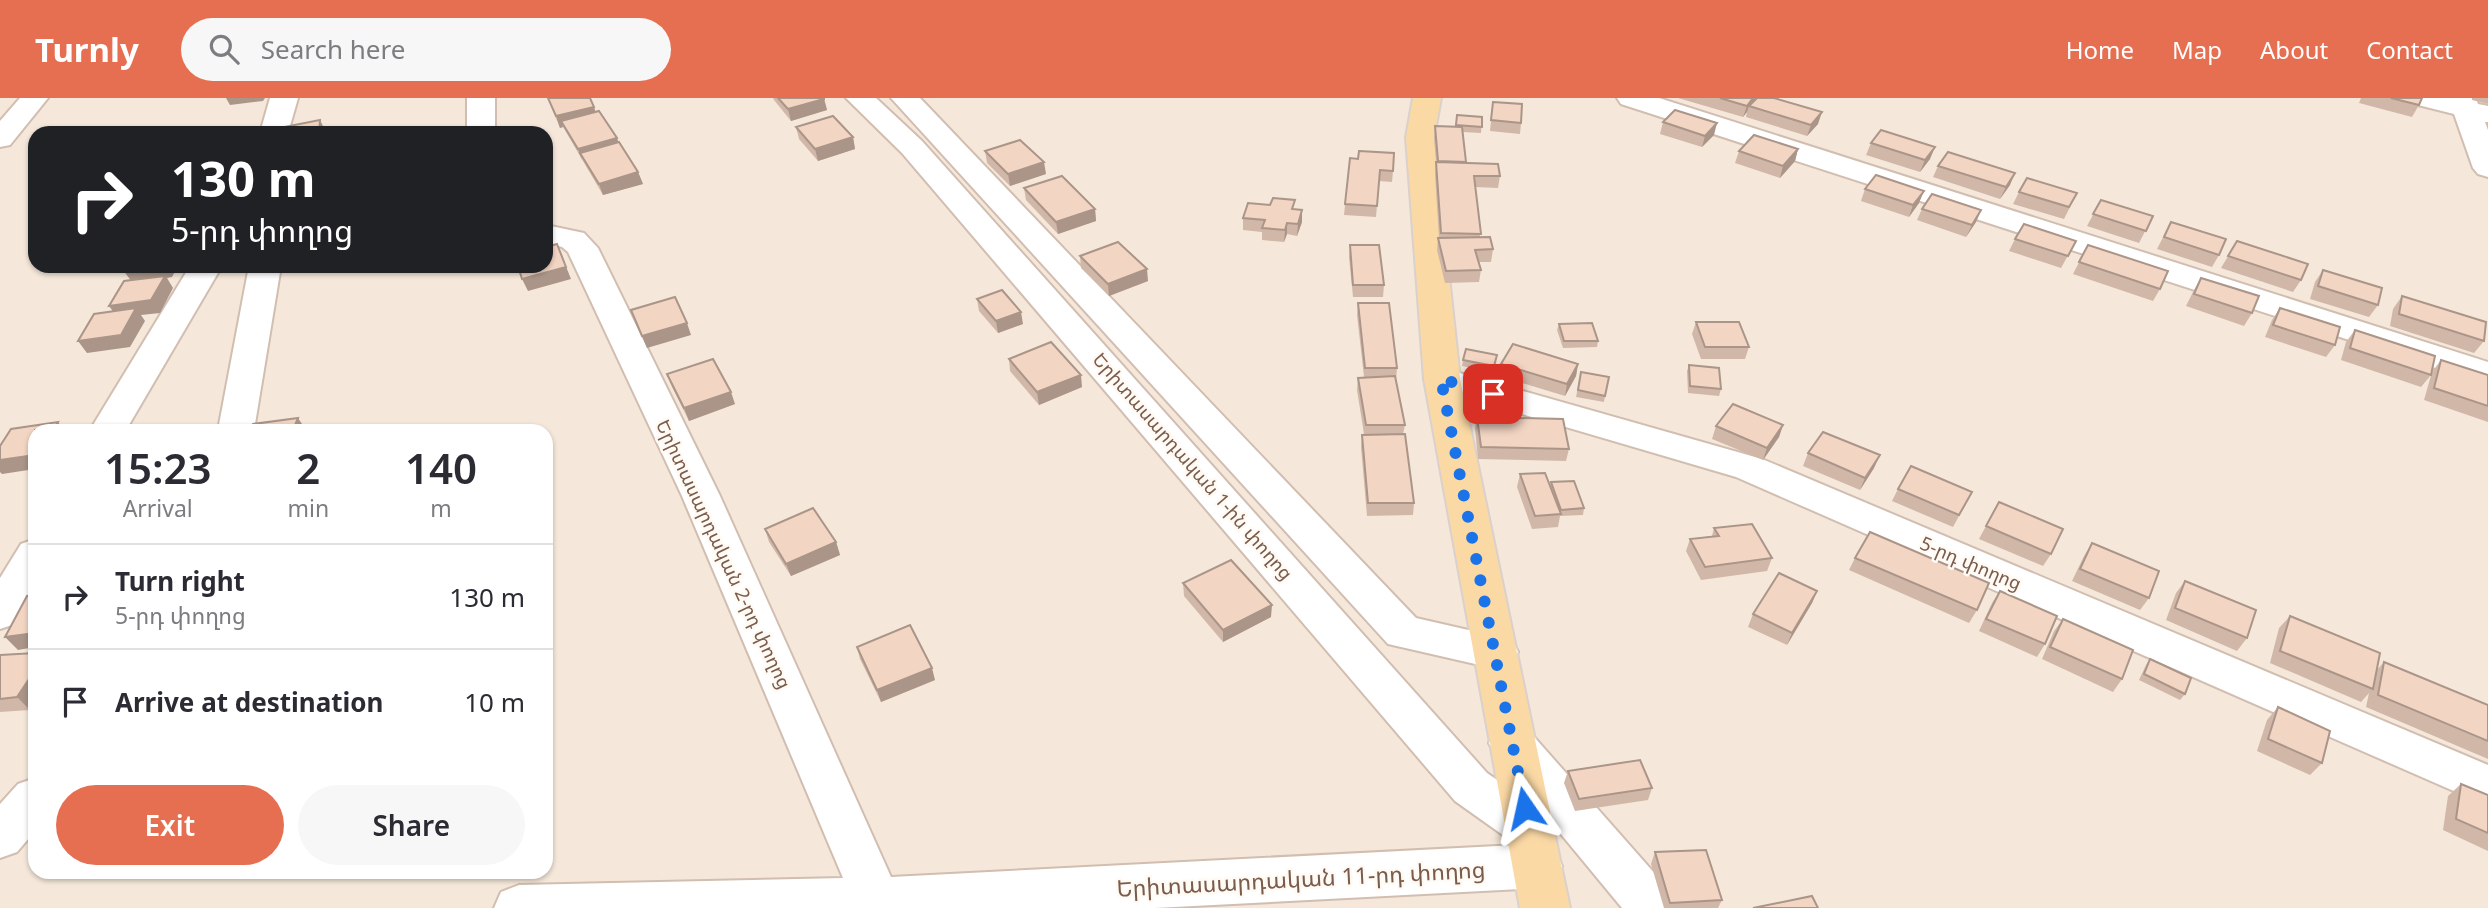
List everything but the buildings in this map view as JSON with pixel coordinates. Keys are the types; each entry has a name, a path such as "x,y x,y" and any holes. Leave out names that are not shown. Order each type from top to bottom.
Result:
{"main road":[{"path":"1427,98 1420,137 1441,379 1497,652 1537,868"}],"street":[{"path":"0,139 34,98"},
{"path":"276,126 285,98"},
{"path":"481,98 481,126"},
{"name":"Երիտասարդական 1-ին փողոց","path":"860,98 930,167 1471,787 1537,868"},
{"path":"905,98 1403,632 1497,652"},
{"path":"1631,98 2488,374"},
{"path":"2424,98 2472,107 2488,168"},
{"name":"Երիտասարդական 2-րդ փողոց","path":"553,236 573,240 582,248 701,496 877,900"},
{"path":"112,424 202,273"},
{"path":"237,424 264,273"},
{"name":"5-րդ փողոց","path":"1441,379 1749,467 2488,786"},
{"path":"0,613 28,566"},
{"path":"1512,743 1653,908"},
{"path":"0,837 28,806"},
{"name":"Երիտասարդական 11-րդ փողոց","path":"519,908 877,900 1537,868"}],"shaded area":[{"path":"0,98 2488,98 2488,908 0,908"}],"route":[{"path":"1493,394 1441,379 1497,652 1525,808"}]}
